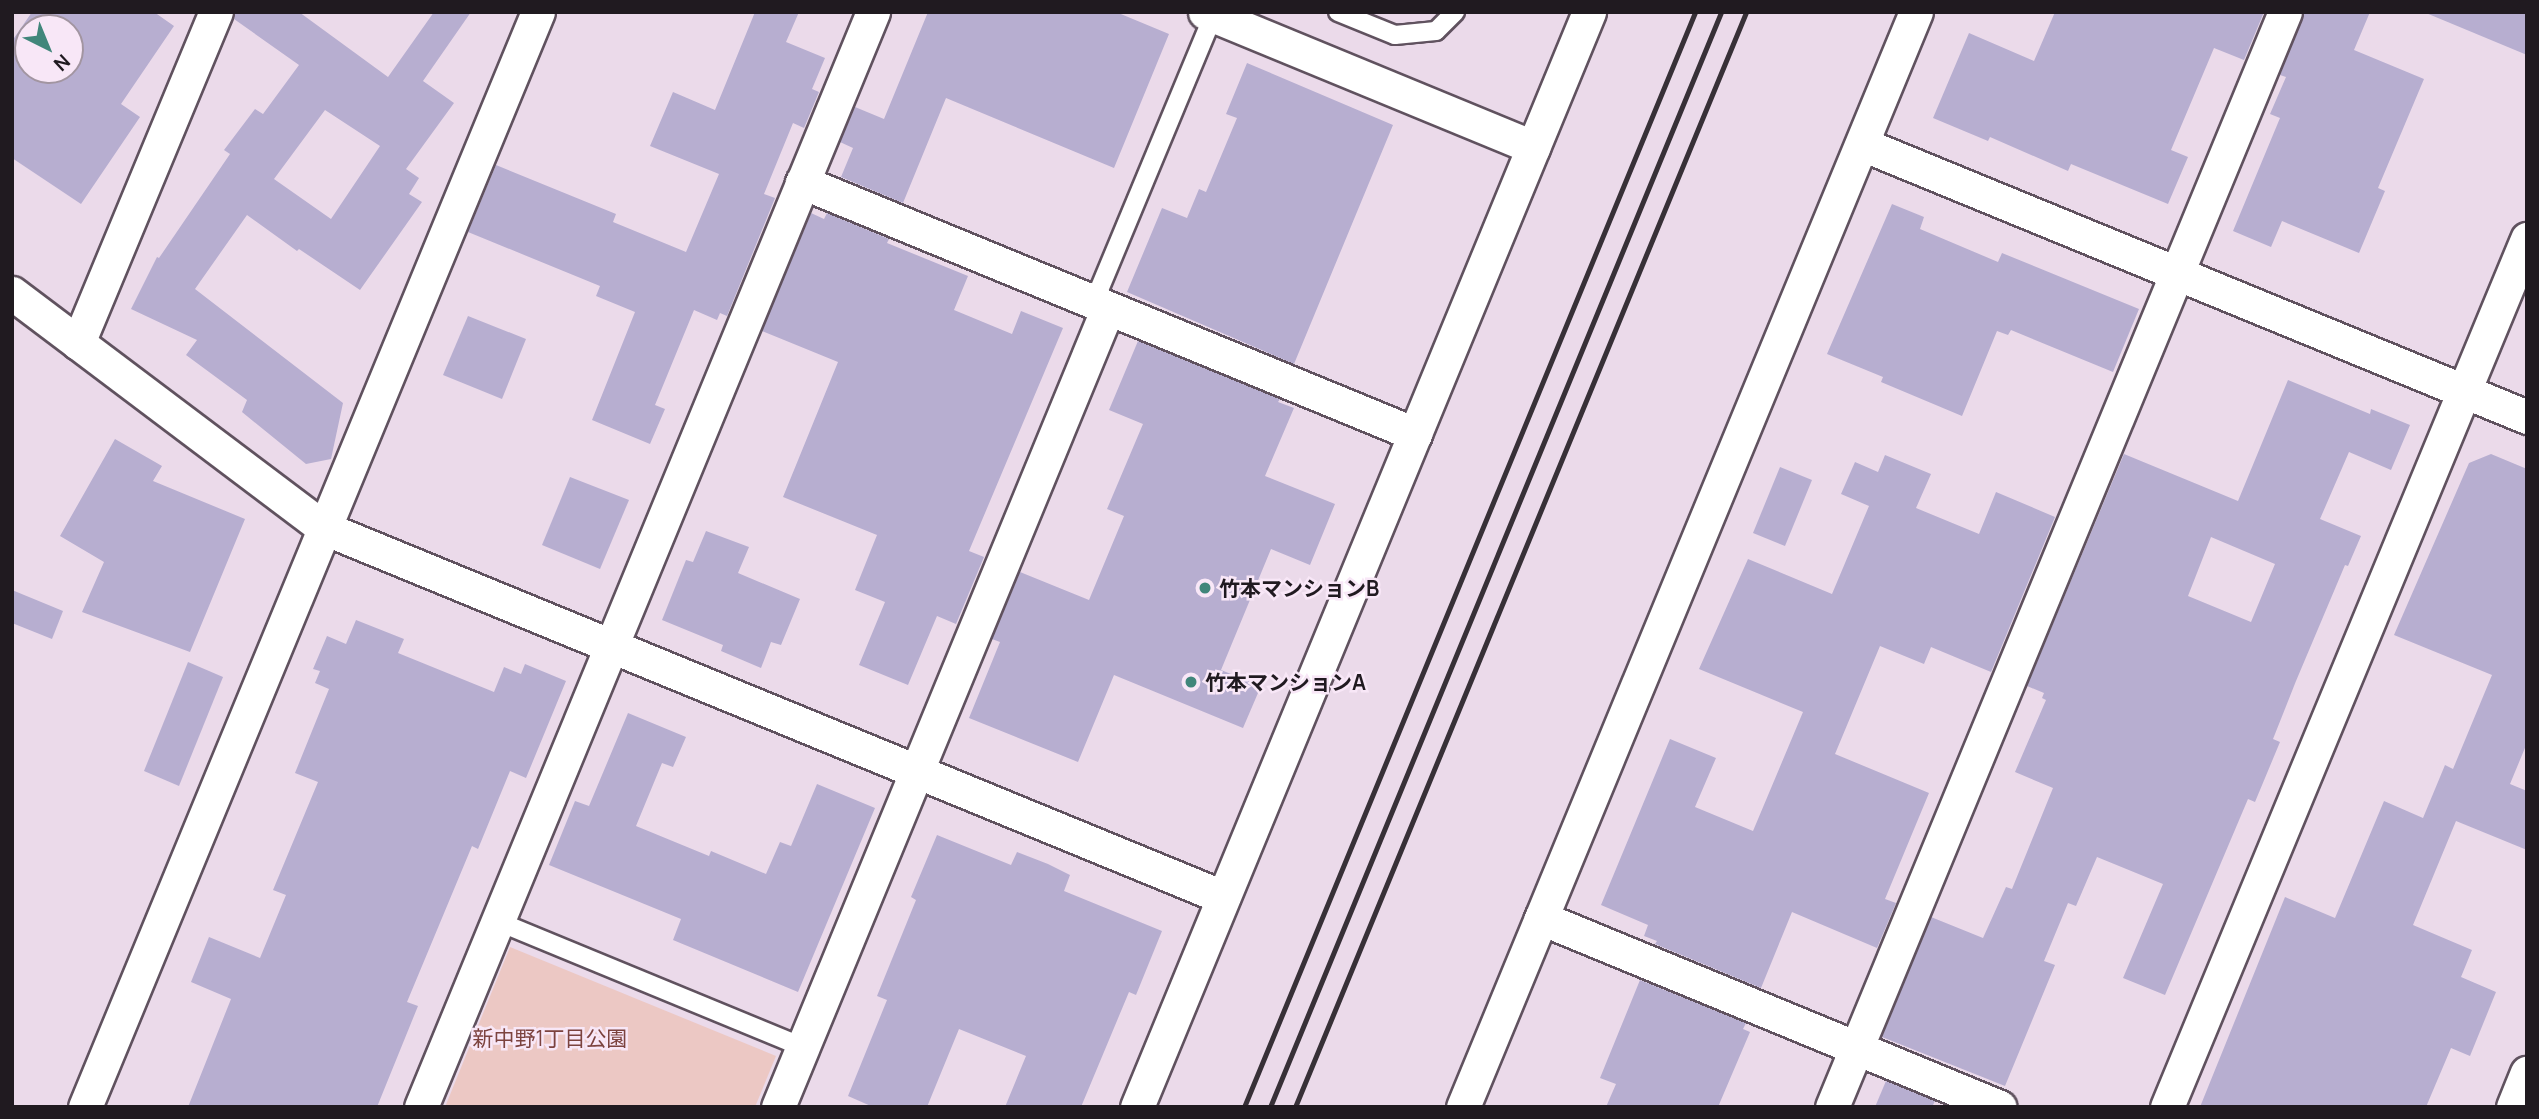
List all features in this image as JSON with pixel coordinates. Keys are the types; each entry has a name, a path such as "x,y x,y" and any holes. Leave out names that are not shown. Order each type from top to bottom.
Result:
{"street":[{"path":"85,1107 538,12"},
{"path":"421,1107 873,12"},
{"path":"1136,1107 1589,12"},
{"path":"1463,1107 1916,12"},
{"path":"1832,1107 2286,12"},
{"path":"79,343 213,14"},
{"path":"1209,14 1533,147"},
{"path":"1862,144 2527,418"},
{"path":"802,182 1415,434"},
{"path":"2167,1107 2527,239"},
{"path":"13,297 79,343 324,528 1223,897"},
{"path":"778,1107 916,771 1101,305"},
{"path":"1541,918 2000,1107"},
{"path":"2513,1107 2527,1073"}],"lane":[{"path":"1338,12 1395,35 1436,31 1455,12"},
{"path":"1101,305 1209,14"},
{"path":"497,921 803,1047"}],"green space":[{"name":"新中野1丁目公園","path":"510,947 776,1056 755,1107 445,1107"}],"building":[{"path":"32,12 154,12 174,26 121,104 140,117 81,204 12,158 14,38 14,84 84,84 84,14 31,14"},
{"path":"235,12 299,12 388,77 434,12 471,12 423,81 454,103 406,169 419,178 409,194 422,202 360,290 299,249 297,251 247,215 195,289 343,403 331,459 306,464 242,412 247,400 186,355 197,340 131,309 157,257 159,258 230,154 224,150 255,109 263,114 299,65 234,19","holes":["325,110 380,146 331,219 274,179"]},
{"path":"755,12 799,12 786,42 825,58 812,89 819,92 804,128 793,123 764,194 775,198 727,316 720,313 717,320 694,310 655,405 665,409 650,444 592,420 635,312 596,296 600,286 468,232 496,165 616,214 613,222 686,252 719,174 650,146 673,92 715,110"},
{"path":"928,12 1116,12 1169,34 1114,168 946,98 903,203 841,177 853,148 840,142 855,107 884,119"},
{"path":"2055,12 2264,12 2244,60 2214,48 2171,150 2188,157 2168,204 2071,164 2068,171 1990,137 1988,141 1933,118 1969,33 2034,61"},
{"path":"2304,12 2370,12 2354,50 2424,79 2378,188 2385,191 2359,253 2282,221 2271,247 2233,231 2280,118 2270,114 2286,77 2280,75"},
{"path":"2426,12 2527,12 2527,55 2426,13"},
{"path":"1247,63 1393,125 1294,364 1127,292 1162,208 1187,218 1199,189 1206,192 1237,118 1226,114"},
{"path":"1892,204 1924,217 1920,229 1998,262 2002,253 2139,309 2113,372 2011,330 2008,335 1997,331 1962,416 1881,382 1883,377 1827,354"},
{"path":"811,213 824,219 827,213 889,239 887,243 968,276 954,310 1012,334 1021,311 1063,328 969,551 984,557 956,624 937,616 908,685 859,665 885,602 855,590 877,535 783,497 838,362 762,331"},
{"path":"468,316 526,339 502,399 443,375"},
{"path":"1138,341 1280,399 1278,402 1294,408 1265,476 1335,504 1310,565 1271,549 1221,670 1261,686 1243,728 1114,675 1078,762 969,718 1000,642 992,639 1020,572 1089,600 1124,516 1107,509 1143,424 1109,410"},
{"path":"2288,380 2370,414 2371,409 2410,425 2391,470 2349,452 2320,519 2361,536 2348,566 2345,565 2296,681 2273,739 2280,742 2255,802 2248,799 2165,995 2123,978 2163,884 2097,857 2076,906 2068,903 2044,961 2055,965 2005,1086 1882,1037 1931,917 1983,938 2006,887 2012,889 2053,788 2015,772 2046,700 2042,698 2044,693 2027,686 2124,454 2238,501","holes":["2211,537 2275,564 2251,622 2188,596"]},
{"path":"115,439 162,466 153,481 245,519 190,652 82,612 104,562 60,536"},
{"path":"2491,454 2527,469 2527,743 2510,784 2527,791 2527,850 2456,821 2413,925 2472,950 2461,977 2496,992 2470,1056 2451,1048 2426,1107 2200,1107 2285,897 2335,918 2384,801 2423,818 2445,765 2453,769 2492,675 2394,635 2469,463"},
{"path":"1885,455 1931,474 1916,508 1979,534 1996,492 2055,517 1991,672 1931,647 1924,664 1880,646 1835,754 1929,793 1885,899 1896,903 1877,948 1792,912 1761,988 1655,944 1657,941 1644,936 1648,925 1601,905 1670,739 1716,758 1695,807 1753,831 1803,712 1699,669 1748,559 1832,594 1869,506 1841,494 1855,462 1878,472"},
{"path":"1780,467 1812,480 1785,546 1753,533"},
{"path":"570,477 629,500 600,569 542,545"},
{"path":"706,531 749,547 738,573 800,599 781,645 771,642 761,668 721,651 723,645 662,620 686,560 693,562"},
{"path":"12,590 63,611 52,639 12,623"},
{"path":"356,620 404,639 398,653 494,692 504,667 521,674 525,664 566,681 526,778 510,771 478,849 472,846 407,1002 418,1006 377,1107 188,1107 231,999 191,982 209,937 260,958 286,895 273,890 318,782 295,773 329,689 315,683 320,671 313,669 327,636 346,644"},
{"path":"188,662 223,677 179,786 144,771"},
{"path":"628,713 686,737 673,767 662,763 636,826 709,856 711,851 766,874 780,842 791,846 817,784 875,808 798,992 673,940 681,919 549,865 575,801 589,806"},
{"path":"937,835 1011,865 1017,852 1048,864 1070,875 1064,891 1162,931 1136,995 1129,992 1081,1107 1005,1107 1026,1056 959,1029 927,1107 873,1107 848,1096 887,1000 877,996 916,900 911,897"},
{"path":"1640,980 1746,1023 1743,1029 1750,1032 1718,1107 1606,1107 1616,1084 1600,1078"},
{"path":"1886,1081 1935,1101 1932,1107 1875,1107"}],"railway":[{"path":"1244,1107 1695,12"},
{"path":"1270,1107 1721,12"},
{"path":"1295,1107 1746,12"}],"place":[{"name":"竹本マンションB","path":"1205,588"},
{"name":"竹本マンションA","path":"1191,682"}]}
